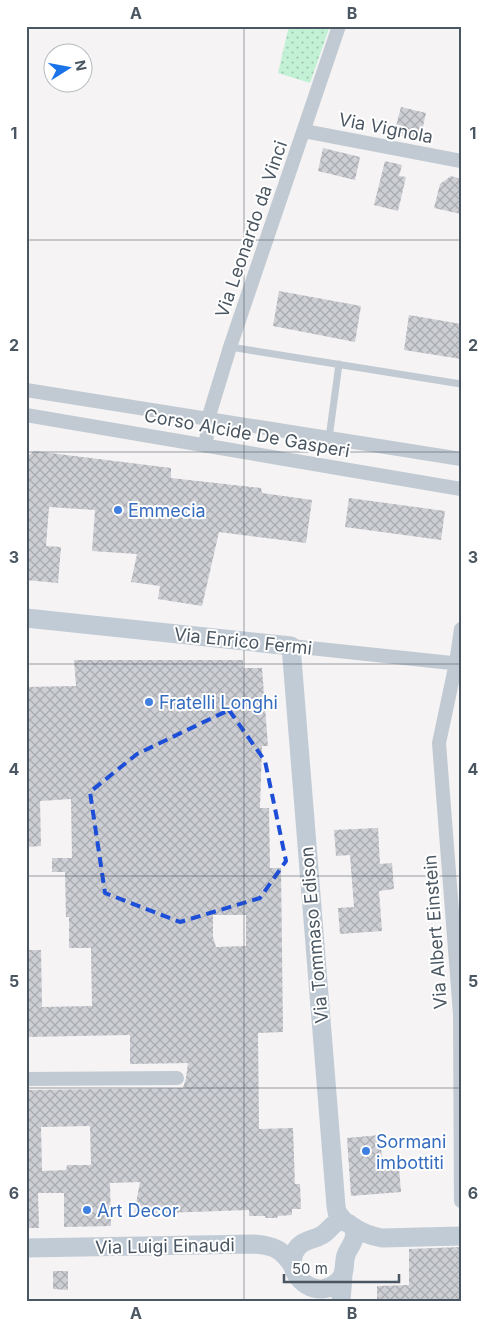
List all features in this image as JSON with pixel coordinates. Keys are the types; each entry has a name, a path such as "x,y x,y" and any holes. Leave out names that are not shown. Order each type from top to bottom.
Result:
{"street":[{"name":"Via Leonardo da Vinci","path":"206,446 208,420 230,347 340,26"},
{"name":"Via Vignola","path":"304,131 461,162"},
{"name":"Corso Alcide De Gasperi","path":"26,390 461,459"},
{"name":"Corso Alcide De Gasperi","path":"26,415 461,489"},
{"name":"Via Enrico Fermi","path":"26,618 458,663"},
{"name":"Via Albert Einstein","path":"461,629 458,663 438,743 460,1014 461,1201"},
{"name":"Via Tommaso Edison","path":"291,646 336,1206 337,1212 348,1224"},
{"path":"26,1078 177,1078"},
{"path":"294,1268 294,1252 301,1244 323,1234 335,1223 348,1224 360,1232 382,1238 461,1236"},
{"path":"341,1301 346,1254 354,1238 354,1230 348,1224"},
{"path":"308,1286 328,1288 338,1282 348,1262 357,1251 382,1238"},
{"name":"Via Luigi Einaudi","path":"26,1248 254,1244 267,1246 284,1254 301,1281 325,1301"}],"lane":[{"path":"230,347 461,384"},
{"path":"329,438 339,364"}],"highlighted area":[{"path":"229,710 265,761 286,861 260,898 180,922 105,893 90,792 137,754"}],"green space":[{"path":"289,26 330,26 310,83 278,73"}],"building":[{"path":"401,107 426,113 420,140 394,134"},
{"path":"323,148 360,157 355,180 318,171"},
{"path":"385,161 402,165 399,176 406,177 398,211 374,205"},
{"path":"451,176 461,179 461,214 434,208 440,184"},
{"path":"279,291 361,306 355,342 273,326"},
{"path":"409,315 461,324 461,359 404,350"},
{"path":"34,451 171,468 171,478 261,488 262,493 312,500 306,543 219,532 202,606 158,599 160,586 131,582 137,554 92,551 95,510 49,507 46,546 61,547 58,583 26,580 26,475 29,455"},
{"path":"349,498 445,511 441,540 345,527"},
{"path":"74,660 243,660 243,668 262,668 268,746 262,746 260,808 269,808 270,868 281,868 283,1032 258,1033 259,1129 293,1128 295,1184 300,1184 301,1209 292,1209 292,1215 265,1218 265,1216 249,1216 249,1210 134,1214 140,1182 110,1183 111,1226 64,1227 64,1193 38,1193 39,1228 26,1228 26,1090 183,1088 188,1063 130,1064 130,1035 26,1037 26,950 41,950 42,1007 92,1006 91,948 69,948 69,917 66,917 65,872 52,872 52,858 72,858 71,799 40,801 41,846 26,847 26,687 76,686","holes":["213,915 246,915 246,946 216,947 213,937","90,1126 91,1165 67,1165 66,1170 42,1171 41,1127"]},
{"path":"378,828 380,864 392,863 394,889 379,891 382,931 340,934 338,908 354,907 350,855 336,856 334,830"},
{"path":"380,1135 383,1169 399,1167 401,1192 351,1196 347,1138"},
{"path":"461,1247 461,1301 377,1301 377,1286 409,1285 409,1249"},
{"path":"53,1271 68,1271 68,1290 53,1289"}],"place":[{"name":"Emmecia","path":"118,510"},
{"name":"Fratelli Longhi","path":"149,702"},
{"name":"Sormani imbottiti","path":"366,1151"},
{"name":"Art Decor","path":"87,1210"}]}
